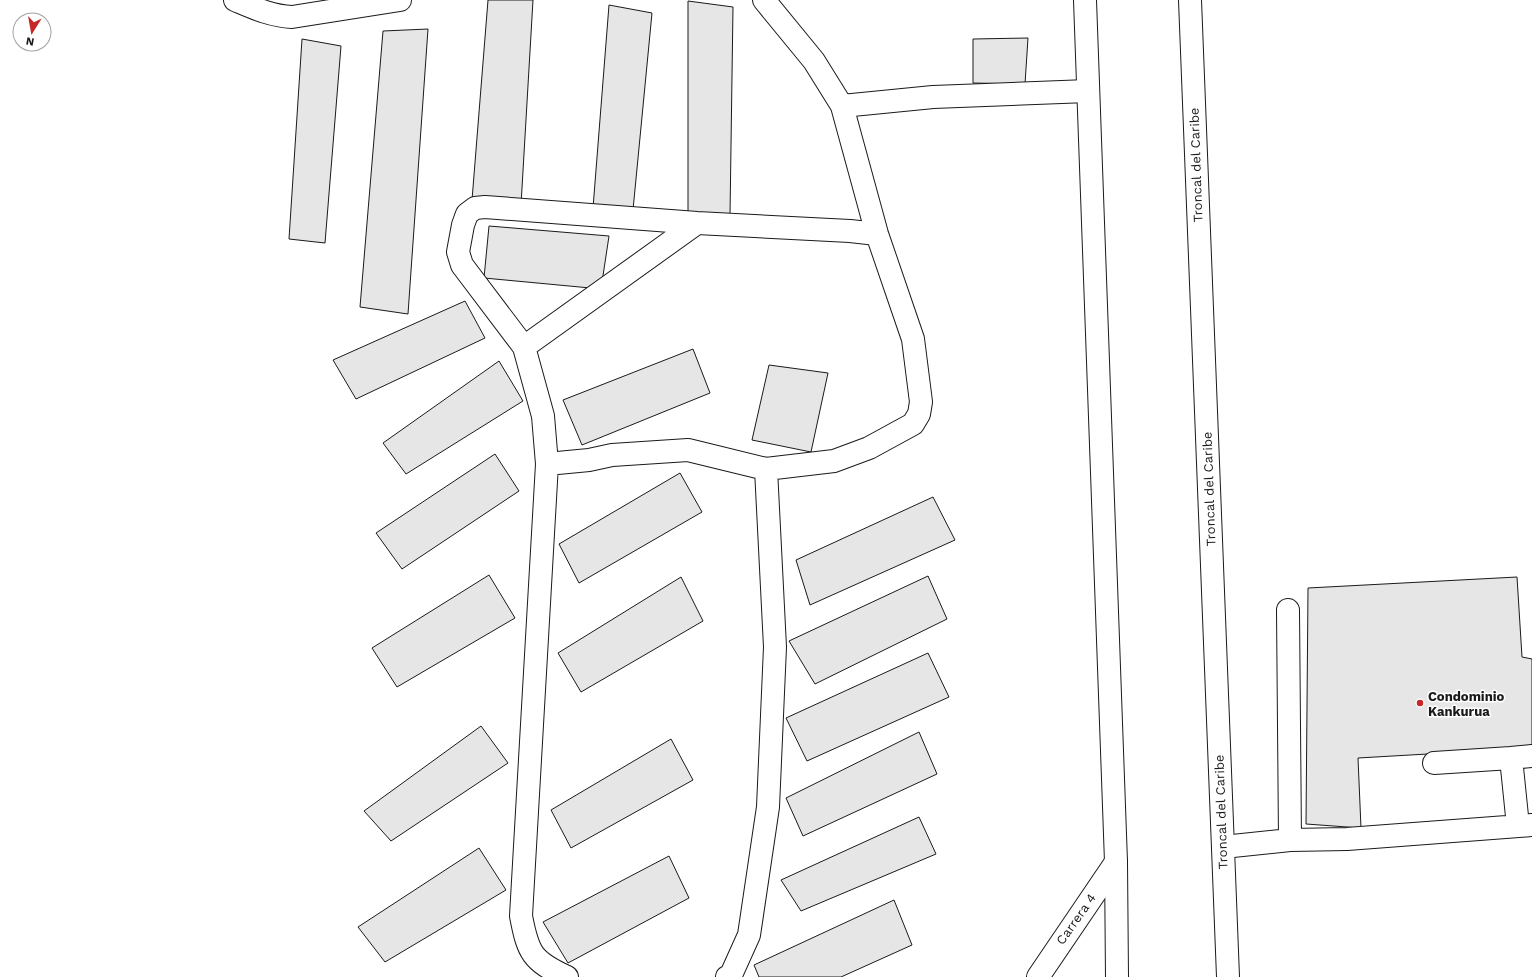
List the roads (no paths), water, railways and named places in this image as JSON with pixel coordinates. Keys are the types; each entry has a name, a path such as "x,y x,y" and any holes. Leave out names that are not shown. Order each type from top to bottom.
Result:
{"main road":[{"path":"235,0 264,12 278,16 292,17 400,0"},
{"path":"547,464 589,460 612,455 688,450 766,469 834,461 869,448 913,424 919,414 921,402 913,339 877,234 842,106 814,61 764,0"},
{"path":"1086,0 1116,862 1117,977"},
{"name":"Troncal del Caribe","path":"1190,0 1228,977"},
{"path":"842,106 933,97 1088,91"},
{"path":"567,977 547,968 534,957 525,936 521,916 547,464 543,416 524,348 462,265 458,252 463,225 467,214 475,208 485,207 697,223 850,230 877,234"},
{"path":"524,348 697,223"},
{"path":"727,977 731,975 749,935 768,807 775,647 766,469"},
{"path":"1288,610 1290,840"},
{"path":"1223,847 1290,840 1346,839 1525,826 1521,757 1434,763"},
{"name":"Carrera 4","path":"1038,977 1116,862"}],"place":[{"name":"Condominio Kankurua","path":"1420,703"}]}
